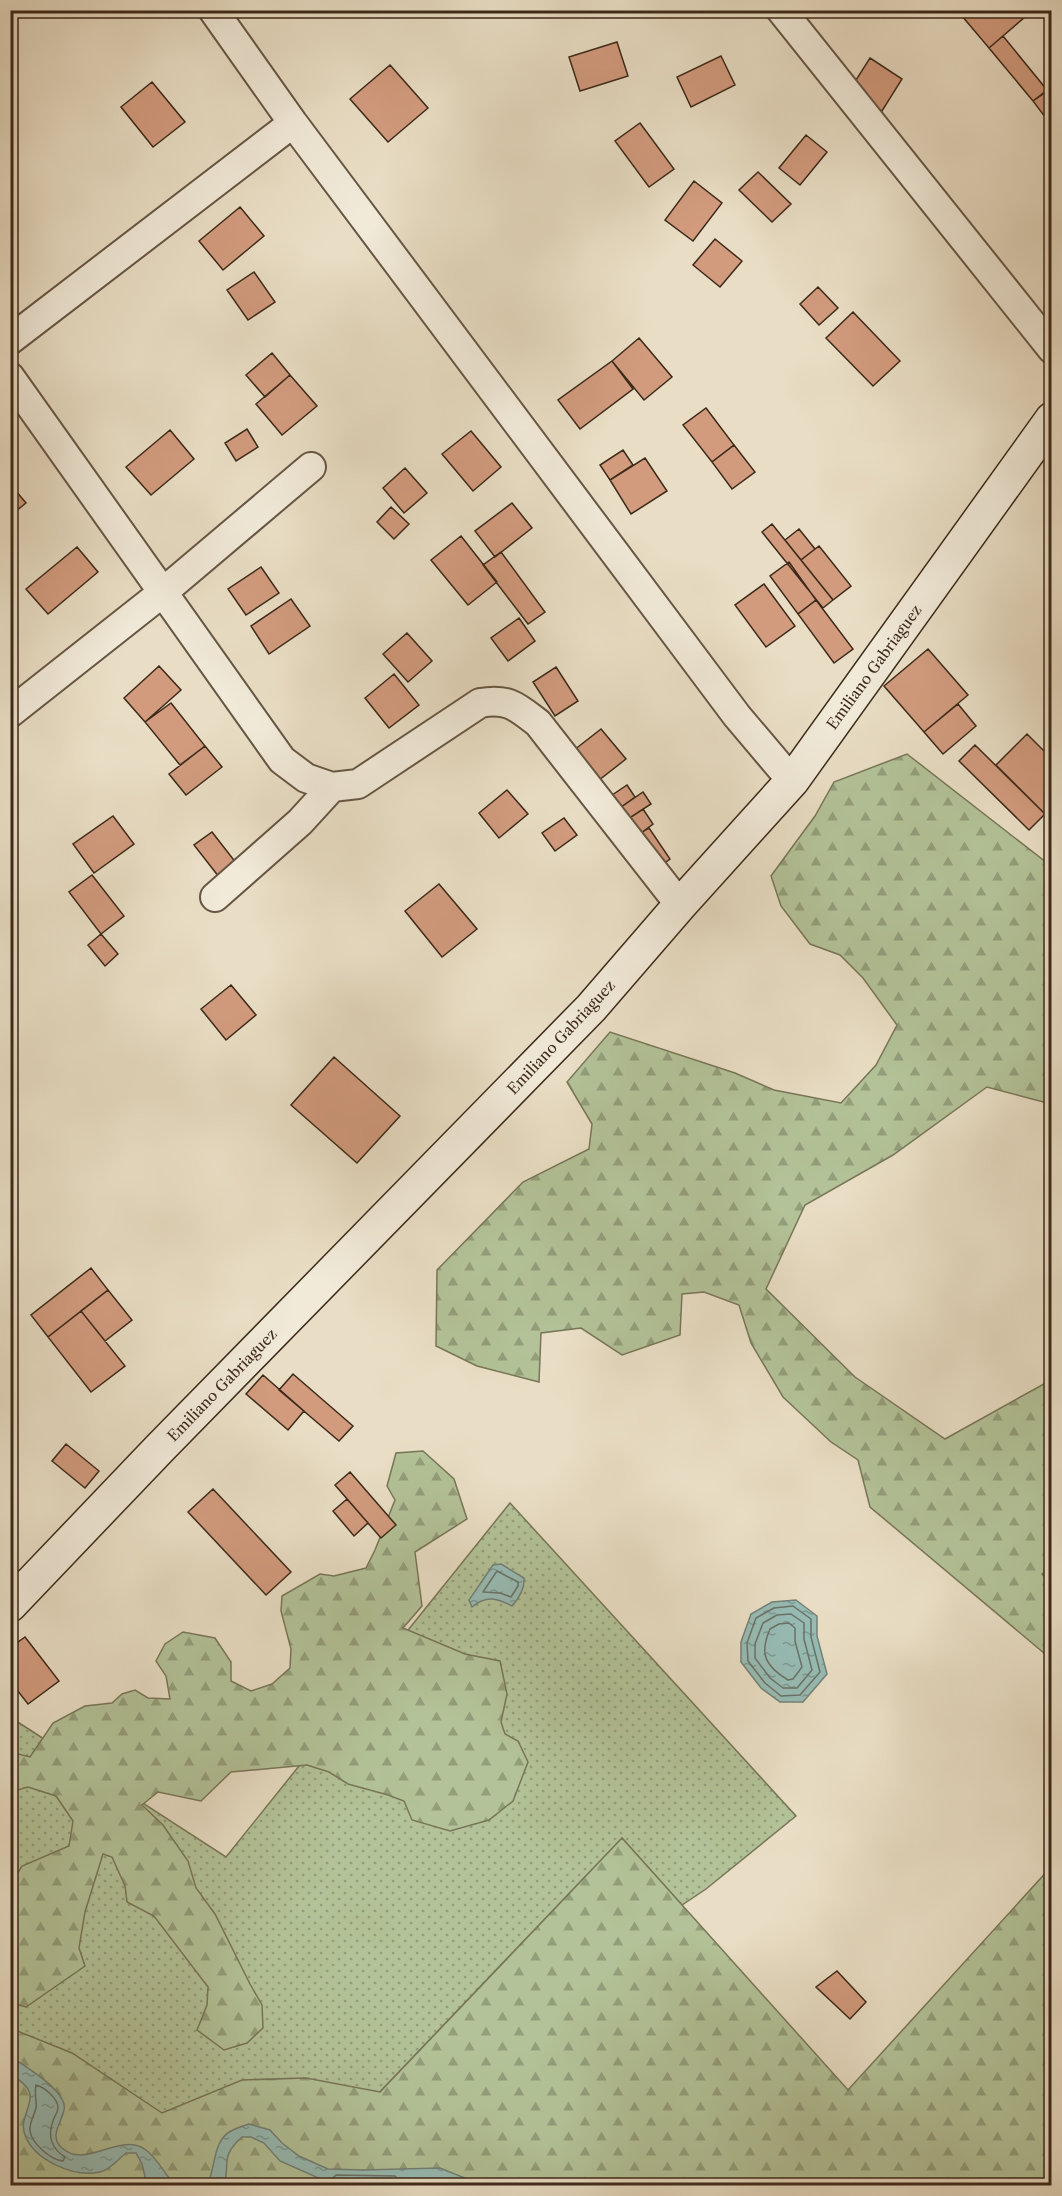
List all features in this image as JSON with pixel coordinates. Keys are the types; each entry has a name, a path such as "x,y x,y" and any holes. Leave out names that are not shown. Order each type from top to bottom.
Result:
{"main road":[{"name":"Emiliano Gabriaguez","path":"10,1605 160,1448 591,1008 792,781 1052,419"}],"street":[{"path":"213,10 292,123 737,716 792,781"},
{"path":"781,10 1052,349"},
{"path":"10,340 292,123"},
{"path":"10,377 282,760 306,778 332,788 358,784 480,703 498,700 514,705 538,723 680,905"},
{"path":"10,713 162,593 311,467"},
{"path":"215,897 300,822 332,788"}],"green space":[{"path":"907,754 1051,866 1051,1104 987,1087 893,1155 805,1205 766,1289 855,1377 945,1439 1051,1380 1052,1566 1042,1574 1051,1583 1051,1659 870,1507 858,1460 831,1442 783,1397 751,1343 739,1305 704,1292 682,1294 680,1335 622,1355 581,1328 541,1333 539,1382 477,1366 436,1346 437,1270 523,1182 589,1149 592,1124 567,1082 610,1032 735,1073 774,1090 841,1103 876,1065 897,1025 863,978 840,955 810,944 781,906 771,876 815,816 834,782"},
{"path":"423,1451 454,1479 467,1519 415,1552 422,1606 403,1628 465,1654 500,1661 507,1694 501,1722 505,1734 518,1741 528,1762 513,1801 489,1820 450,1831 412,1820 404,1801 348,1784 329,1772 307,1765 231,1772 201,1801 158,1792 142,1805 163,1825 188,1861 196,1888 215,1914 262,2005 263,2028 247,2043 224,2050 197,2030 207,2005 208,1987 154,1916 127,1902 125,1886 112,1857 103,1854 85,1912 79,1948 85,1966 26,2007 11,2003 11,1884 22,1866 69,1846 73,1821 56,1796 28,1787 11,1792 10,1752 30,1757 53,1723 85,1706 112,1703 122,1694 135,1690 148,1698 170,1699 166,1676 156,1661 165,1644 183,1632 215,1638 231,1662 231,1681 251,1691 272,1684 290,1668 291,1649 281,1611 282,1596 320,1574 334,1576 366,1568 395,1500 387,1486 396,1453"},
{"path":"510,1503 796,1816 706,1889 682,1905 622,1838 291,2185 11,2121 10,1717 226,1857"},
{"path":"622,1838 848,2090 1051,1867 1051,2185 27,2185 11,2173 10,2028 72,2053 162,2113 242,2080 306,2078 380,2092"}],"water":[{"path":"501,1564 524,1578 517,1600 512,1606 501,1601 487,1599 472,1607 469,1600 493,1565"},
{"path":"796,1600 817,1616 817,1636 827,1674 803,1702 780,1702 761,1688 741,1662 741,1642 751,1614 772,1602"},
{"path":"11,2057 47,2082 63,2101 63,2113 56,2136 62,2148 71,2154 82,2155 114,2147 136,2145 146,2150 158,2162 175,2185 147,2185 142,2164 136,2153 126,2153 107,2169 90,2173 67,2170 37,2152 25,2135 23,2126 30,2097 22,2083 11,2075"},
{"path":"249,2124 270,2130 299,2156 328,2169 440,2168 482,2185 455,2185 440,2179 380,2186 334,2185 280,2161 264,2143 251,2137 242,2137 228,2155 224,2185 207,2185 220,2141 231,2131"}],"building":[{"path":"969,10 1033,10 989,48 962,16"},
{"path":"1003,36 1047,90 1033,101 989,48"},
{"path":"617,42 628,76 580,91 569,57"},
{"path":"721,56 735,85 691,107 677,77"},
{"path":"870,58 902,79 882,111 849,91"},
{"path":"390,65 428,108 388,142 350,99"},
{"path":"152,82 185,122 153,147 121,107"},
{"path":"1052,88 1052,118 1048,121 1033,101"},
{"path":"640,123 674,169 649,187 615,141"},
{"path":"806,135 827,152 800,185 779,168"},
{"path":"758,172 791,204 772,222 739,190"},
{"path":"694,181 722,203 693,241 665,220"},
{"path":"240,207 264,236 223,270 199,241"},
{"path":"715,239 742,261 720,287 693,265"},
{"path":"254,272 275,302 248,320 227,290"},
{"path":"818,287 838,308 819,325 800,304"},
{"path":"853,312 900,361 873,386 826,338"},
{"path":"639,338 672,377 644,400 612,361"},
{"path":"272,353 290,375 265,397 246,375"},
{"path":"612,361 633,389 580,429 558,400"},
{"path":"290,375 317,406 282,435 256,404"},
{"path":"706,408 734,445 712,462 683,425"},
{"path":"247,429 258,447 236,461 225,443"},
{"path":"170,430 194,459 151,495 126,467"},
{"path":"471,431 501,467 473,491 442,454"},
{"path":"734,445 755,472 732,489 712,462"},
{"path":"623,450 633,465 610,480 600,465"},
{"path":"645,458 667,491 631,514 610,480"},
{"path":"405,468 427,493 404,513 383,488"},
{"path":"10,484 26,503 10,516"},
{"path":"512,503 532,528 495,557 475,531"},
{"path":"391,507 409,524 394,539 377,522"},
{"path":"772,524 833,600 823,608 762,532"},
{"path":"799,529 815,549 801,560 785,540"},
{"path":"461,536 497,582 468,605 431,560"},
{"path":"819,546 851,586 833,600 801,560"},
{"path":"77,547 98,572 48,614 26,589"},
{"path":"501,552 545,612 528,624 483,565"},
{"path":"789,562 816,600 798,614 770,576"},
{"path":"261,567 279,593 246,615 228,589"},
{"path":"764,584 795,626 766,647 735,605"},
{"path":"291,599 310,626 269,654 251,626"},
{"path":"816,600 853,649 834,663 798,614"},
{"path":"519,618 535,641 508,661 491,638"},
{"path":"407,633 432,661 408,682 383,654"},
{"path":"928,649 968,695 924,732 884,686"},
{"path":"159,666 181,690 145,722 124,698"},
{"path":"556,667 578,701 555,716 533,682"},
{"path":"394,674 419,705 389,728 365,698"},
{"path":"171,703 205,746 180,765 145,722"},
{"path":"958,704 976,726 943,754 924,732"},
{"path":"601,729 626,759 594,784 569,754"},
{"path":"1027,734 1052,759 1052,807 1045,814 996,765"},
{"path":"975,745 1045,814 1029,830 959,761"},
{"path":"205,746 222,767 186,795 169,774"},
{"path":"627,785 635,797 614,812 605,800"},
{"path":"507,790 528,814 499,838 479,813"},
{"path":"643,792 651,804 622,823 614,812"},
{"path":"643,809 653,824 633,839 622,823"},
{"path":"113,816 134,844 94,873 73,844"},
{"path":"564,818 577,835 555,851 542,833"},
{"path":"649,828 670,859 658,868 635,836"},
{"path":"212,832 237,864 219,877 194,845"},
{"path":"92,875 124,916 101,934 69,892"},
{"path":"439,884 477,929 442,957 405,911"},
{"path":"101,934 118,954 105,966 88,945"},
{"path":"231,985 256,1015 226,1040 201,1009"},
{"path":"334,1057 400,1116 357,1163 291,1105"},
{"path":"91,1268 108,1290 48,1337 31,1315"},
{"path":"108,1290 132,1320 105,1341 81,1311"},
{"path":"81,1311 125,1366 91,1392 48,1337"},
{"path":"293,1374 353,1426 339,1441 279,1390"},
{"path":"263,1375 304,1411 288,1430 246,1394"},
{"path":"66,1444 99,1471 85,1488 52,1461"},
{"path":"350,1472 396,1525 381,1538 335,1485"},
{"path":"213,1489 291,1572 266,1595 188,1512"},
{"path":"347,1499 368,1523 354,1536 333,1511"},
{"path":"25,1637 59,1681 28,1704 10,1681 10,1648"},
{"path":"837,1971 866,2002 850,2019 816,1987"}]}
